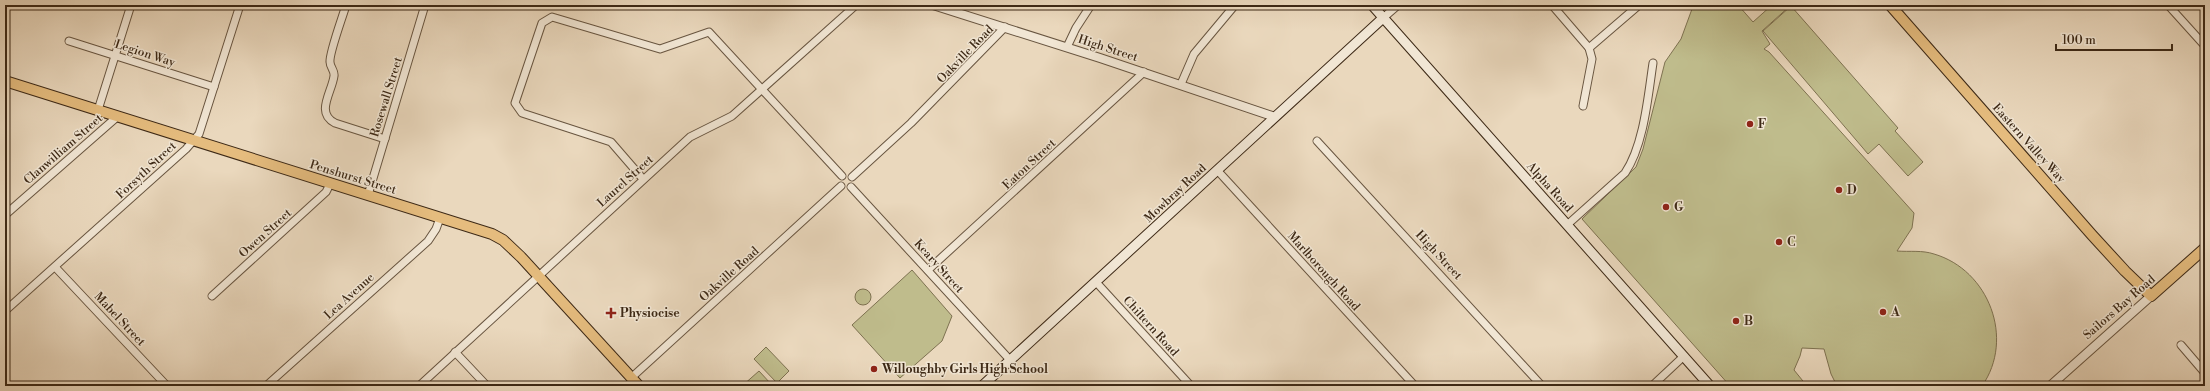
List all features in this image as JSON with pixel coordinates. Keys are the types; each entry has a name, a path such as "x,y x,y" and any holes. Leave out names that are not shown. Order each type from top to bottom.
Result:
{"main road":[{"name":"Alpha Road","path":"1372,5 1710,386"},
{"name":"Eastern Valley Way","path":"1890,5 2092,235 2125,271 2151,296"},
{"name":"Mowbray Road","path":"982,386 1383,18"},
{"name":"Penshurst Street","path":"5,81 480,230 502,240 538,275 639,386"},
{"name":"Sailors Bay Road","path":"2151,296 2205,248"}],"street":[{"path":"98,110 131,5"},
{"name":"Forsyth Street","path":"5,311 56,268 199,134 240,5"},
{"path":"346,5 330,62 335,75 325,105 326,112 329,119 335,123 384,138"},
{"name":"Rosewall Street","path":"368,195 424,5"},
{"name":"Laurel Street","path":"418,386 690,137 732,116 856,5"},
{"name":"High Street","path":"933,5 1181,84 1275,118"},
{"path":"1066,47 1078,24 1091,5"},
{"path":"1181,84 1194,54 1235,5"},
{"path":"1383,18 1398,5"},
{"path":"1552,5 1589,48 1592,59 1583,106"},
{"path":"1589,48 1639,5"},
{"path":"2168,5 2205,46"},
{"path":"643,179 611,142 522,113 515,103 542,23 552,17 660,49 709,32 842,176"},
{"name":"Oakville Road","path":"852,177 911,123 1005,27"},
{"name":"Legion Way","path":"69,41 214,87"},
{"path":"1567,225 1625,173 1632,164 1639,142 1653,63"},
{"name":"Eaton Street","path":"928,270 1144,72"},
{"name":"Clanwilliam Street","path":"5,215 118,116"},
{"name":"High Street","path":"1317,141 1542,386"},
{"name":"Marlborough Road","path":"1217,170 1414,386"},
{"path":"847,174 852,177 854,182 851,187 846,188 841,186 840,181 842,176 847,174"},
{"name":"Owen Street","path":"212,296 326,192 330,184"},
{"name":"Oakville Road","path":"631,378 841,186"},
{"name":"Keary Street","path":"851,187 1010,360"},
{"name":"Lea Avenue","path":"266,386 428,240 436,229 440,218"},
{"name":"Mabel Street","path":"56,268 167,386"},
{"name":"Chiltern Road","path":"1096,282 1191,386"},
{"name":"Sailors Bay Road","path":"2056,384 2151,296"},
{"path":"2181,345 2205,373"},
{"path":"455,352 486,386"},
{"path":"1652,386 1684,356"}],"shaded area":[{"path":"1690,5 1738,5 1753,22 1772,5 1791,5 1762,31 1770,44 1764,49 1769,52 1914,213 1912,228 1897,251 1929,253 1953,262 1969,275 1982,290 1991,308 1996,328 1996,348 1992,367 1982,386 1837,386 1831,374 1824,349 1802,348 1794,370 1807,386 1730,386 1582,219 1636,167 1643,149 1665,62 1681,39 1692,9"},
{"path":"1791,6 1898,128 1895,131 1923,162 1908,176 1879,144 1868,154 1763,31"},
{"path":"912,270 952,316 942,341 900,378 852,325"},
{"path":"860,289 866,289 871,294 869,303 866,305 860,305 855,300 855,294"},
{"path":"766,347 789,371 777,383 754,359"},
{"path":"759,371 771,384 768,386 742,386"}],"place":[{"name":"F","path":"1750,124"},
{"name":"D","path":"1839,190"},
{"name":"G","path":"1666,207"},
{"name":"C","path":"1779,242"},
{"name":"A","path":"1883,312"},
{"name":"Physiocise","path":"611,313"},
{"name":"B","path":"1736,321"},
{"name":"Willoughby Girls High School","path":"874,369"}]}
